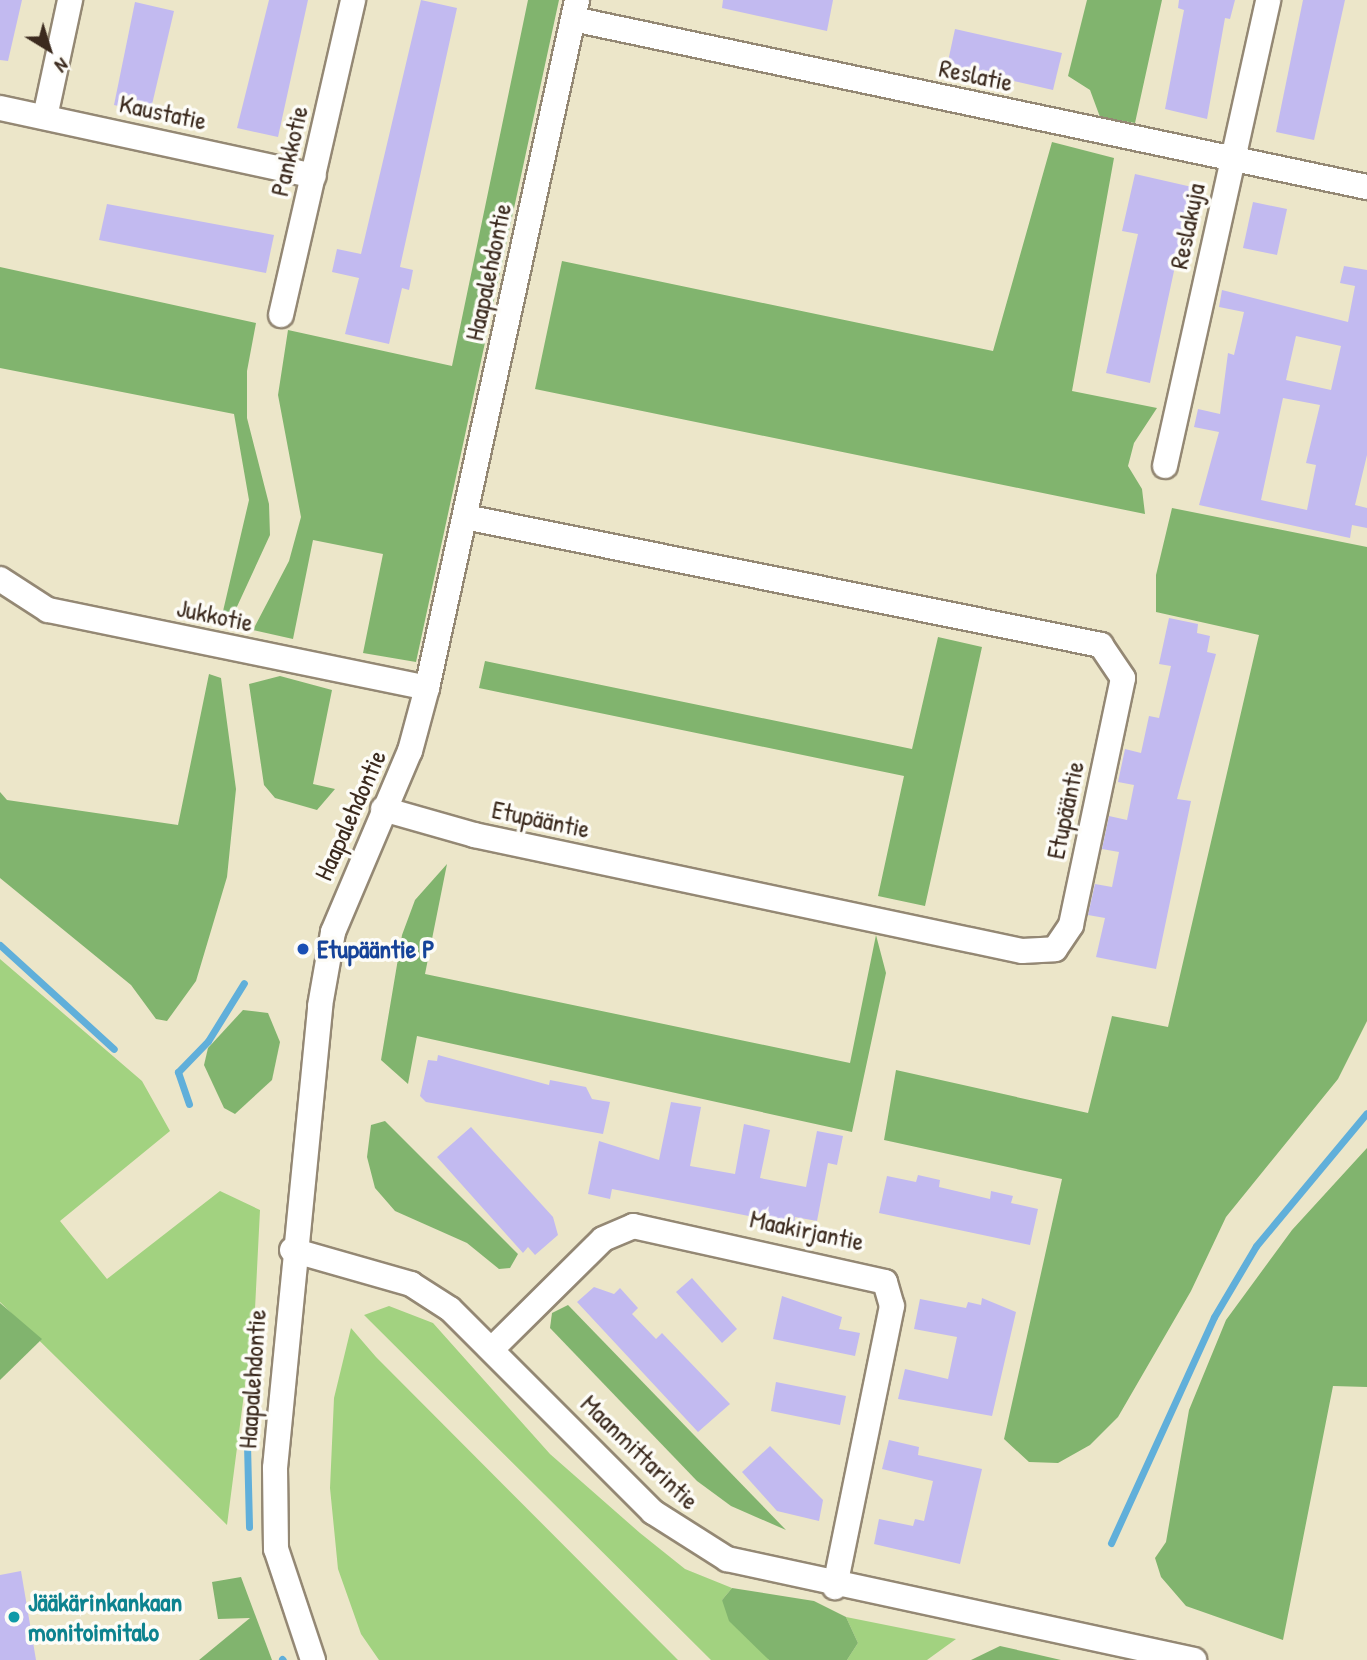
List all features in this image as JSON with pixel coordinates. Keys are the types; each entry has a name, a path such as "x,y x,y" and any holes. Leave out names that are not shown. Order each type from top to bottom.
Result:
{"street":[{"path":"45,117 70,0"},
{"name":"Pankkotie","path":"281,315 353,0"},
{"name":"Reslakuja","path":"1166,466 1268,0"},
{"name":"Reslatie","path":"575,10 1232,160 1367,187"},
{"name":"Haapalehdontie","path":"313,1660 276,1549 279,1390 292,1250 333,932 383,808 410,751 427,688 575,10"},
{"name":"Kaustatie","path":"0,108 314,176"},
{"name":"Etupääntie","path":"383,808 474,835 1022,951 1055,949 1071,925 1123,678 1101,645 465,517"},
{"name":"Jukkotie","path":"0,579 48,610 427,688"},
{"name":"Maakirjantie","path":"494,1347 603,1239 633,1226 885,1282 892,1306 835,1587"},
{"name":"Maanmittarintie","path":"292,1250 411,1284 494,1347 653,1512 687,1539 727,1559 835,1587 1194,1660"}],"green space":[{"path":"528,0 559,0 416,662 363,653 383,554 313,540 293,639 253,630 289,561 301,517 278,395 288,330 452,366"},
{"path":"1087,0 1162,0 1135,123 1100,117 1090,90 1068,76"},
{"path":"1052,142 1114,158 1072,391 1157,408 1134,443 1128,466 1142,489 1145,514 535,389 562,261 993,351"},
{"path":"0,267 256,323 247,371 247,418 269,504 270,535 229,624 220,624 249,500 234,414 0,368"},
{"path":"1172,508 1367,547 1367,1021 1338,1079 1226,1217 1191,1291 1118,1417 1090,1445 1058,1463 1029,1462 1004,1439 1062,1179 884,1140 896,1070 1088,1113 1112,1016 1168,1027 1259,635 1156,612 1156,575"},
{"path":"938,637 982,647 925,906 878,896 904,776 479,688 485,661 912,749"},
{"path":"209,674 221,678 236,789 227,877 196,981 167,1021 156,1019 131,985 0,878 0,792 7,800 178,825"},
{"path":"280,676 332,690 313,784 335,789 317,810 275,798 264,785 249,684"},
{"path":"447,864 425,974 850,1063 876,935 886,973 852,1132 417,1036 408,1084 381,1060 402,935 415,900"},
{"path":"0,959 142,1081 170,1131 60,1221 107,1279 220,1191 260,1210 255,1309 227,1525 0,1302"},
{"path":"243,1010 268,1013 280,1042 272,1080 235,1114 224,1108 204,1065 208,1048"},
{"path":"385,1121 518,1254 510,1268 499,1269 467,1243 395,1211 375,1188 367,1157 371,1125"},
{"path":"1367,1148 1367,1387 1333,1386 1283,1640 1186,1606 1161,1577 1155,1558 1166,1542 1189,1410 1226,1320 1292,1230"},
{"path":"0,1303 42,1339 0,1380"},
{"path":"568,1305 786,1530 731,1506 697,1481 550,1328 552,1313"},
{"path":"389,1306 433,1323 550,1454 640,1533 685,1569 732,1588 722,1600 769,1660 711,1660 364,1315"},
{"path":"351,1328 376,1357 678,1660 379,1660 361,1634 338,1569 330,1488 334,1398"},
{"path":"241,1577 272,1660 199,1660 250,1618 218,1619 212,1582"},
{"path":"732,1588 814,1601 846,1617 858,1643 847,1660 769,1660 729,1621 722,1600"},
{"path":"846,1617 956,1639 927,1660 847,1660 858,1643"},
{"path":"1000,1646 1035,1654 1061,1660 971,1660"}],"building":[{"path":"0,0 22,0 8,61 0,60"},
{"path":"269,0 308,0 278,137 237,128"},
{"path":"421,0 457,8 400,267 413,270 409,290 402,288 389,344 345,334 359,278 332,272 337,249 361,254"},
{"path":"723,0 833,0 827,31 722,8"},
{"path":"1179,0 1235,0 1230,19 1225,18 1207,119 1165,109 1184,10 1178,8"},
{"path":"1303,0 1345,0 1314,140 1276,132"},
{"path":"135,2 174,11 150,113 114,105"},
{"path":"955,29 1062,53 1053,90 947,66"},
{"path":"1135,174 1192,187 1150,383 1106,373 1138,234 1122,231"},
{"path":"1253,202 1287,209 1277,255 1243,248"},
{"path":"107,204 274,235 266,273 99,240"},
{"path":"1344,266 1367,270 1367,455 1355,505 1367,508 1367,528 1352,525 1350,538 1199,505 1219,432 1194,427 1198,409 1220,414 1228,353 1234,355 1244,312 1219,307 1222,290 1348,322 1355,286 1340,283","holes":["1296,336 1341,346 1331,390 1286,380","1283,398 1320,405 1306,463 1316,465 1307,510 1261,500"]},
{"path":"1169,618 1198,624 1197,633 1210,636 1207,652 1216,654 1177,799 1191,801 1156,969 1096,957 1105,918 1088,915 1095,884 1112,887 1119,852 1102,849 1109,816 1127,820 1134,785 1118,782 1125,749 1141,753 1149,716 1159,718 1171,666 1159,664"},
{"path":"438,1055 549,1085 550,1080 586,1087 592,1099 610,1102 603,1134 426,1102 420,1096 428,1060 437,1061"},
{"path":"671,1102 701,1107 690,1166 735,1174 744,1124 770,1130 760,1178 806,1187 817,1131 843,1136 837,1165 828,1163 817,1221 795,1217 794,1225 612,1189 610,1199 588,1194 599,1141 659,1160"},
{"path":"471,1127 553,1217 558,1235 535,1255 528,1247 523,1253 437,1157"},
{"path":"918,1175 940,1180 939,1187 990,1199 991,1191 1013,1196 1011,1203 1038,1209 1030,1245 879,1213 887,1176 916,1182"},
{"path":"692,1278 737,1329 722,1343 676,1292"},
{"path":"594,1287 614,1294 620,1288 638,1308 632,1314 656,1339 662,1333 730,1404 698,1432 577,1302"},
{"path":"782,1296 842,1317 839,1329 860,1333 855,1356 773,1339"},
{"path":"982,1298 1016,1312 992,1416 898,1399 905,1369 948,1379 957,1337 914,1329 920,1299 966,1308 968,1302 981,1305"},
{"path":"776,1382 846,1396 840,1425 771,1411"},
{"path":"889,1440 919,1447 918,1455 982,1469 960,1564 874,1544 879,1519 913,1526 915,1519 924,1521 933,1481 882,1469"},
{"path":"770,1446 823,1500 819,1521 777,1511 742,1472"},
{"name":"Jääkärinkankaan monitoimitalo","path":"21,1571 36,1660 0,1660 0,1575"}],"waterway":[{"path":"0,945 114,1049"},
{"path":"189,1104 178,1072 208,1041 244,983"},
{"path":"1111,1543 1214,1317 1256,1246 1367,1113"},
{"path":"249,1426 261,1322"},
{"path":"247,1444 249,1527"}],"place":[{"name":"Etupääntie P","path":"303,949"},
{"name":"Jääkärinkankaan monitoimitalo","path":"14,1617"}]}
